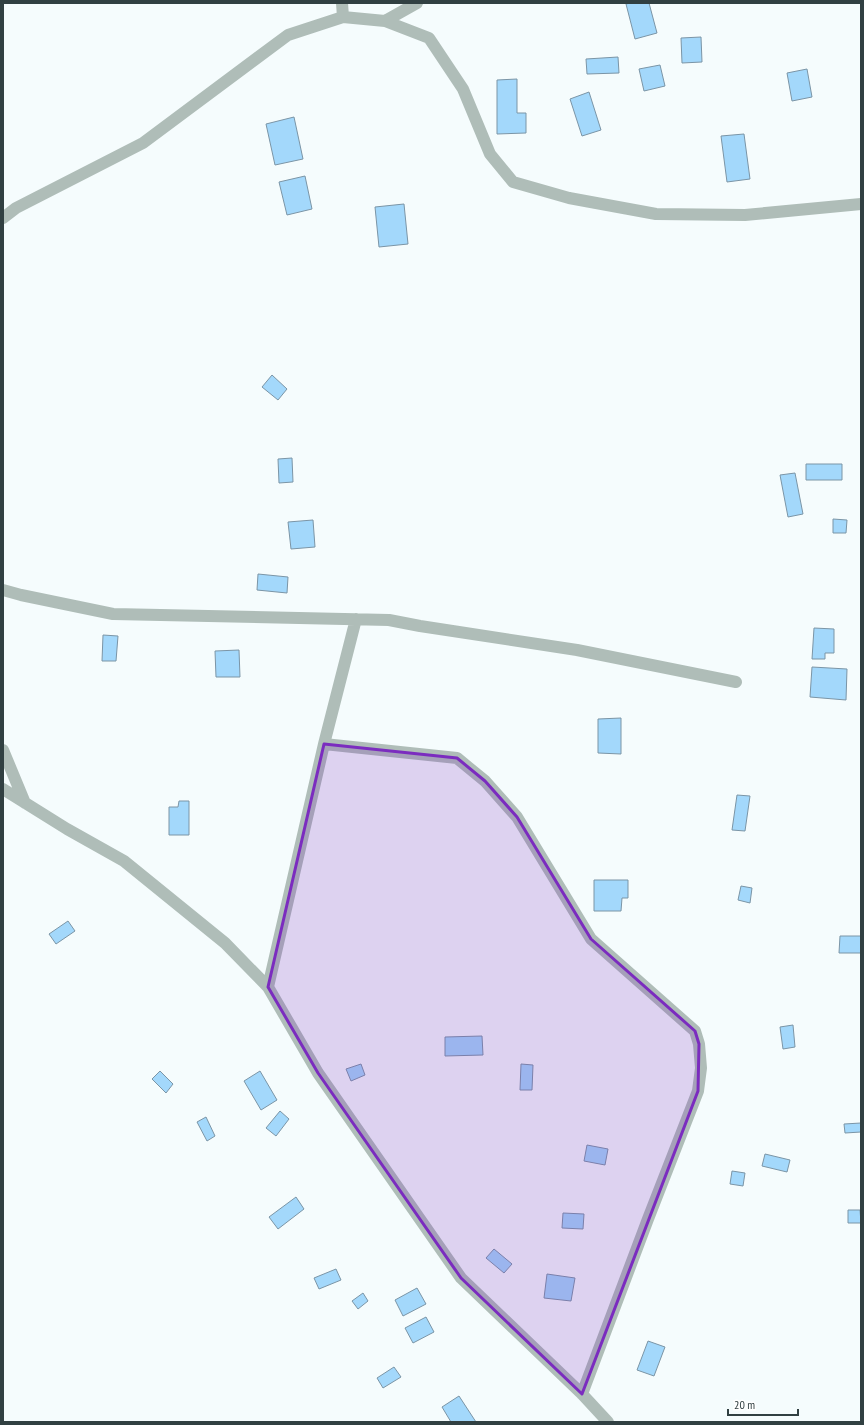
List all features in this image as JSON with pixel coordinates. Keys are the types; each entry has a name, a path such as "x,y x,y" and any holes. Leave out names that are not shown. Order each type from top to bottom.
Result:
{"street":[{"path":"342,3 343,17"},
{"path":"385,21 417,3"},
{"path":"3,218 16,208 143,143 288,35 343,17 385,21 429,38 463,89 490,154 513,182 569,198 656,214 745,215 861,204"},
{"path":"3,590 113,614 389,620 577,650 736,682"},
{"path":"268,987 324,744 356,619"},
{"path":"324,744 457,758 485,781 517,817 591,939 695,1031 701,1068 698,1092 582,1394"},
{"path":"3,750 26,803"},
{"path":"3,789 67,829 124,861 226,943 268,987 318,1072 461,1278 582,1394 608,1422"}],"highlighted area":[{"path":"324,744 457,758 485,781 517,817 591,939 695,1031 699,1044 698,1091 582,1394 461,1278 318,1073 268,987"}],"building":[{"path":"649,3 657,33 635,39 626,4"},
{"path":"701,37 702,62 682,63 681,38"},
{"path":"618,57 619,73 587,74 586,59"},
{"path":"660,65 665,86 644,91 639,69"},
{"path":"807,69 812,97 792,101 787,73"},
{"path":"517,79 517,113 526,113 526,133 497,134 497,80"},
{"path":"589,92 601,130 582,136 570,99"},
{"path":"294,117 303,159 275,165 266,124"},
{"path":"744,134 750,179 727,182 721,136"},
{"path":"305,176 312,209 287,215 279,182"},
{"path":"404,204 408,244 379,247 375,207"},
{"path":"272,375 287,389 278,400 262,387"},
{"path":"292,458 293,482 279,483 278,459"},
{"path":"806,464 842,464 842,480 806,480"},
{"path":"795,473 803,514 788,517 780,475"},
{"path":"833,519 847,520 846,533 833,533"},
{"path":"313,520 315,547 291,549 288,522"},
{"path":"258,574 288,577 287,593 257,590"},
{"path":"814,628 834,629 834,653 825,653 825,659 812,659"},
{"path":"103,635 118,636 116,661 102,661"},
{"path":"239,650 240,677 216,677 215,651"},
{"path":"812,667 847,669 846,700 810,697"},
{"path":"621,718 621,754 598,753 598,719"},
{"path":"737,795 750,796 745,831 732,830"},
{"path":"179,801 189,801 189,835 169,835 169,807 178,807"},
{"path":"594,880 628,880 628,898 622,898 621,911 594,911"},
{"path":"741,886 752,888 750,903 738,900"},
{"path":"68,921 75,931 56,944 49,934"},
{"path":"840,936 861,936 861,953 839,953"},
{"path":"793,1025 795,1047 783,1049 780,1027"},
{"path":"482,1036 483,1055 445,1056 445,1037"},
{"path":"361,1064 365,1075 351,1081 346,1069"},
{"path":"521,1064 533,1065 532,1090 520,1090"},
{"path":"160,1071 173,1084 166,1093 152,1079"},
{"path":"260,1071 277,1100 261,1110 244,1081"},
{"path":"280,1111 289,1119 276,1136 266,1128"},
{"path":"206,1117 215,1136 207,1141 197,1122"},
{"path":"861,1123 861,1132 845,1133 844,1124"},
{"path":"587,1145 608,1149 605,1165 584,1161"},
{"path":"765,1154 790,1160 787,1172 762,1166"},
{"path":"732,1171 745,1173 743,1186 730,1184"},
{"path":"296,1197 304,1209 278,1229 269,1217"},
{"path":"848,1210 860,1210 861,1223 848,1223"},
{"path":"563,1213 584,1214 583,1229 562,1228"},
{"path":"494,1249 512,1264 504,1273 486,1258"},
{"path":"336,1269 341,1280 319,1289 314,1278"},
{"path":"547,1274 575,1278 571,1301 544,1298"},
{"path":"417,1288 426,1304 403,1316 395,1300"},
{"path":"363,1293 368,1301 358,1309 352,1301"},
{"path":"426,1317 434,1332 413,1343 405,1328"},
{"path":"648,1341 665,1347 654,1376 637,1370"},
{"path":"394,1367 401,1377 383,1388 377,1378"},
{"path":"459,1396 476,1422 451,1422 442,1407"}]}
